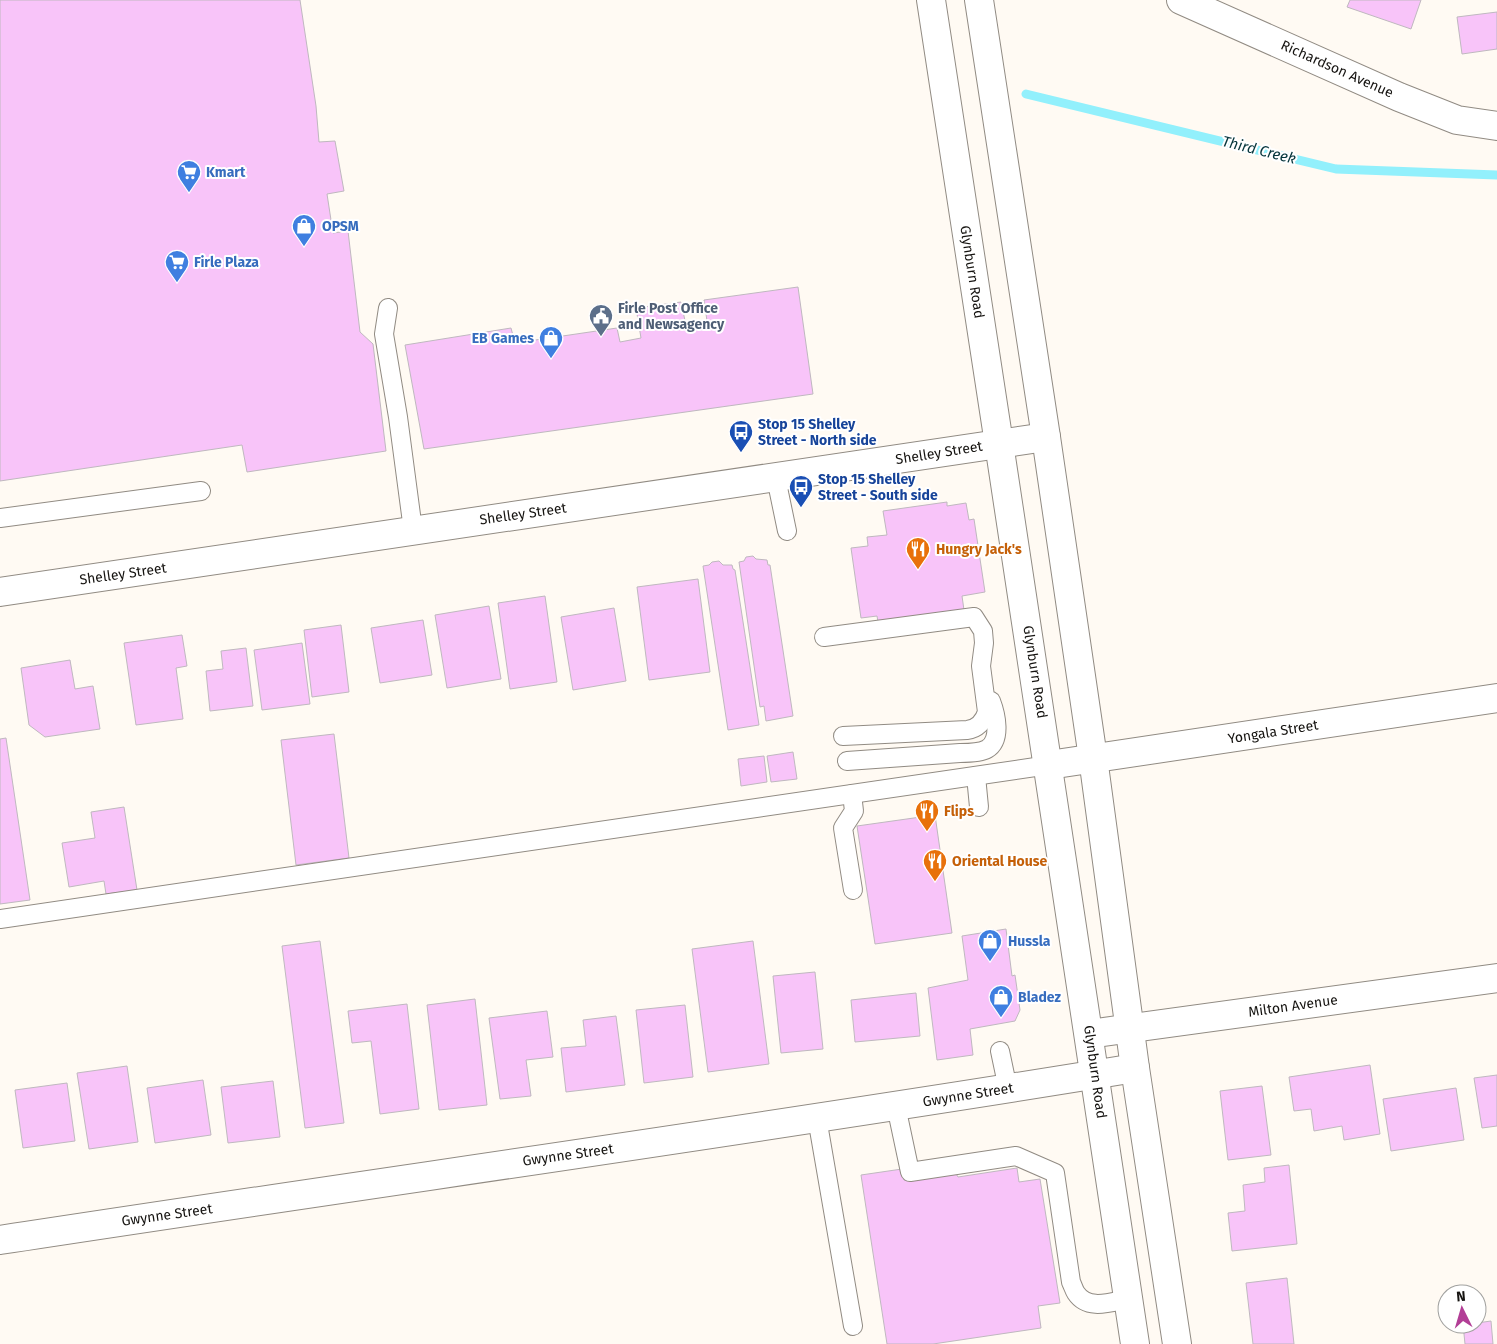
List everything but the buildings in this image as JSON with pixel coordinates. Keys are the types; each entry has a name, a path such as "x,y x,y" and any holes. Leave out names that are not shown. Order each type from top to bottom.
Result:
{"street":[{"name":"Glynburn Road","path":"931,0 1049,765 1135,1344"},
{"path":"979,0 1046,437 1093,758 1135,1068 1177,1344"},
{"name":"Richardson Avenue","path":"1181,0 1399,97 1457,120 1497,126"},
{"name":"Shelley Street","path":"0,592 1046,437"},
{"name":"Yongala Street","path":"1049,765 1497,698"},
{"name":"Milton Avenue","path":"1089,1034 1497,978"},
{"name":"Gwynne Street","path":"0,1240 818,1118 1135,1068"}],"lane":[{"path":"388,308 384,334 398,417 413,530"},
{"path":"776,478 787,531"},
{"path":"0,518 202,491"},
{"path":"824,637 974,617 983,631 984,642 980,666 987,712 985,717 973,729 843,736"},
{"path":"847,761 968,753 987,749 993,743 996,724 993,706 983,682"},
{"path":"0,919 1049,765"},
{"path":"976,776 979,807"},
{"path":"852,794 854,811 843,828 853,890"},
{"path":"1000,1051 1008,1089"},
{"path":"896,1106 910,1172 1016,1156 1055,1173 1071,1282 1076,1293 1082,1299 1094,1305 1128,1299"},
{"path":"818,1118 853,1326"}],"waterway":[{"name":"Third Creek","path":"1026,94 1336,169 1497,175"}],"place":[{"name":"Kmart","path":"189,193"},
{"name":"OPSM","path":"304,247"},
{"name":"Firle Plaza","path":"177,283"},
{"name":"Firle Post Office and Newsagency","path":"601,337"},
{"name":"EB Games","path":"551,359"},
{"name":"Stop 15 Shelley Street - North side","path":"741,453"},
{"name":"Stop 15 Shelley Street - South side","path":"801,508"},
{"name":"Hungry Jack's","path":"918,570"},
{"name":"Flips","path":"927,832"},
{"name":"Oriental House","path":"935,882"},
{"name":"Hussla","path":"990,962"},
{"name":"Bladez","path":"1001,1018"}]}
